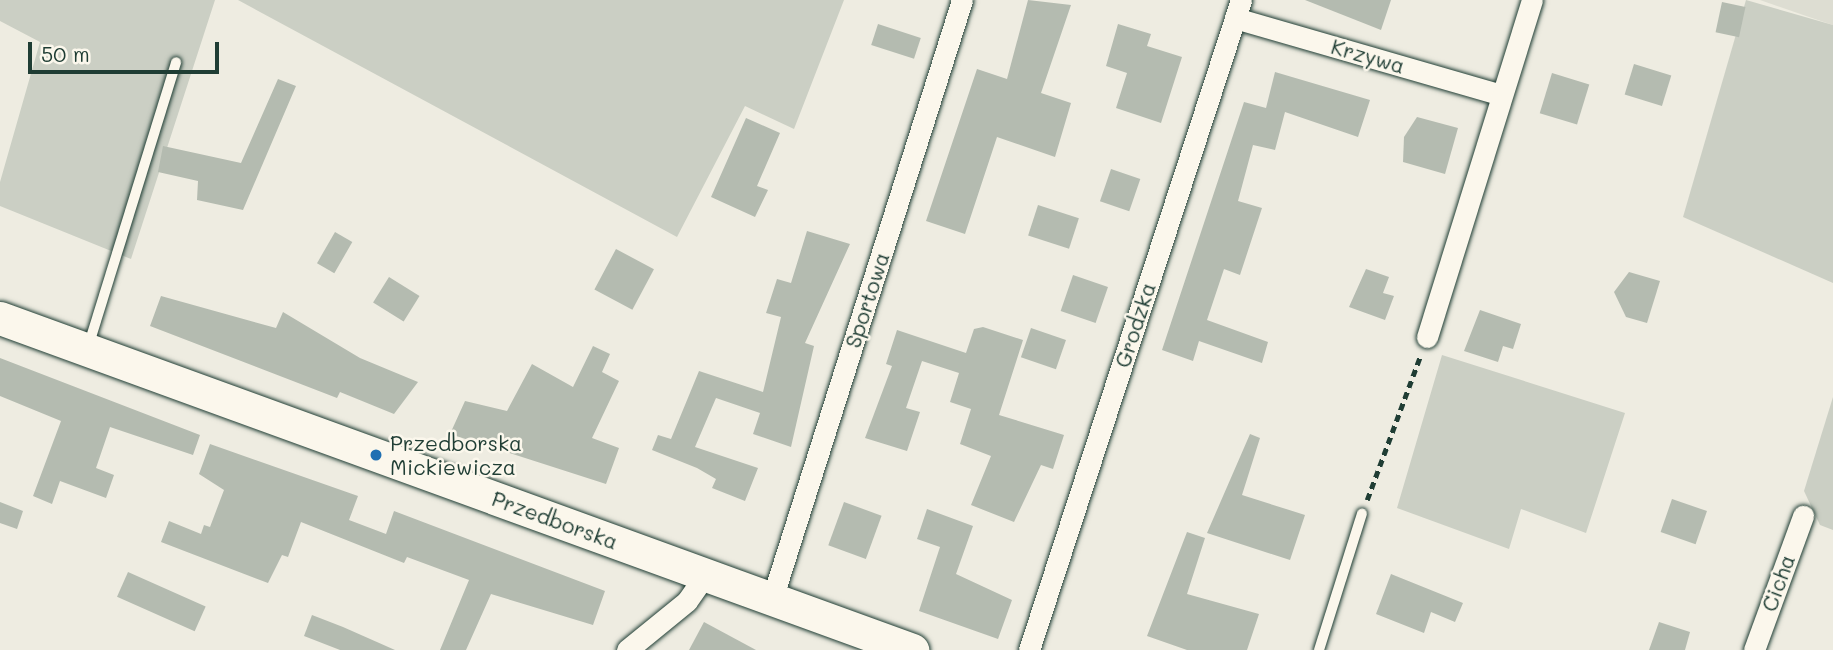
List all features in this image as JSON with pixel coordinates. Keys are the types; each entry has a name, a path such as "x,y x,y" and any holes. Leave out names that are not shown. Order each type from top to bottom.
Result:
{"main road":[{"name":"Przedborska","path":"0,318 912,650"}],"street":[{"name":"Sportowa","path":"772,599 962,0"},
{"path":"1427,337 1532,0"},
{"name":"Krzywa","path":"1238,9 1501,95"},
{"name":"Grodzka","path":"1029,650 1238,9"},
{"name":"Cicha","path":"1754,650 1803,516"},
{"path":"627,650 687,601 706,575"}],"lane":[{"path":"87,350 176,62"},
{"path":"1319,650 1362,514"}],"path":[{"path":"1362,514 1427,337"}],"shaded area":[{"path":"0,0 215,0 131,259 0,206 0,182 40,42 0,21"},
{"path":"238,0 844,0 794,129 745,106 677,237"},
{"path":"1746,0 1833,25 1833,283 1683,217"},
{"path":"1760,0 1833,0 1833,25 1812,18"},
{"path":"1442,355 1625,413 1586,533 1521,509 1509,549 1397,508"},
{"path":"1833,397 1833,530 1820,525 1804,491"}],"building":[{"path":"1028,0 1071,5 1041,93 1071,103 1055,157 997,137 965,234 926,221 977,69 1007,79"},
{"path":"1305,0 1391,0 1381,30"},
{"path":"1722,2 1745,7 1739,37 1716,32"},
{"path":"878,24 921,38 914,59 871,45"},
{"path":"1118,24 1151,34 1147,46 1182,57 1161,123 1116,108 1127,73 1106,66"},
{"path":"1634,64 1671,75 1662,106 1625,95"},
{"path":"1275,72 1370,100 1358,137 1285,112 1275,150 1253,145 1238,201 1262,208 1240,275 1224,269 1207,320 1268,342 1262,363 1199,341 1193,361 1162,350 1244,102 1266,108"},
{"path":"1552,73 1589,84 1577,125 1540,113"},
{"path":"278,79 296,86 243,210 197,200 198,181 158,172 163,146 241,163"},
{"path":"1417,117 1458,128 1445,174 1403,162 1404,137"},
{"path":"746,118 780,133 757,186 768,190 755,217 711,197"},
{"path":"1111,169 1140,179 1129,211 1100,201"},
{"path":"1038,205 1079,218 1069,249 1028,235"},
{"path":"807,231 850,244 805,343 814,346 791,447 753,434 760,413 716,398 695,447 758,468 745,501 712,488 716,479 697,468 652,450 658,435 671,439 699,371 763,392 781,317 766,313 777,279 791,283"},
{"path":"335,232 352,242 334,273 317,263"},
{"path":"616,249 654,269 632,310 594,290"},
{"path":"1366,269 1389,277 1383,293 1394,296 1385,320 1349,307"},
{"path":"1629,272 1660,281 1647,323 1626,317 1614,292"},
{"path":"1073,275 1108,287 1096,323 1061,311"},
{"path":"389,277 420,296 404,322 373,302"},
{"path":"161,296 276,328 283,312 360,358 418,382 394,414 340,392 337,398 150,326"},
{"path":"1480,310 1521,324 1513,349 1503,346 1498,362 1464,351"},
{"path":"983,327 1023,340 999,415 1064,435 1053,469 1041,465 1014,522 971,505 991,456 960,444 971,409 950,402 959,373 922,361 906,408 920,412 907,451 865,438 892,366 886,364 897,330 966,353 974,329"},
{"path":"1031,328 1066,340 1056,369 1021,357"},
{"path":"593,346 610,354 602,372 619,381 592,438 619,448 606,484 450,434 465,401 507,411 532,364 573,387"},
{"path":"0,358 200,435 193,455 110,427 96,468 114,475 106,498 60,481 52,504 33,496 61,421 0,396"},
{"path":"1250,434 1260,438 1242,495 1305,515 1290,560 1207,533"},
{"path":"210,444 358,496 349,520 386,534 394,511 605,591 593,625 491,594 466,650 440,650 469,580 407,557 404,563 301,522 288,557 282,555 268,583 161,542 169,521 201,534 204,525 210,527 224,490 199,474"},
{"path":"1672,499 1707,511 1696,544 1661,532"},
{"path":"0,502 23,511 17,529 0,523"},
{"path":"844,502 882,516 866,559 828,545"},
{"path":"927,509 973,526 956,574 1012,600 998,639 919,611 940,547 917,539"},
{"path":"1187,532 1205,538 1187,594 1259,614 1247,650 1187,650 1147,636"},
{"path":"128,572 206,607 195,631 117,597"},
{"path":"1391,574 1463,603 1455,622 1431,612 1424,633 1376,614"},
{"path":"312,615 395,650 340,650 304,636"},
{"path":"704,622 756,650 689,650"},
{"path":"1659,622 1690,632 1685,650 1649,650"}],"place":[{"name":"Przedborska Mickiewicza","path":"376,455"}]}
